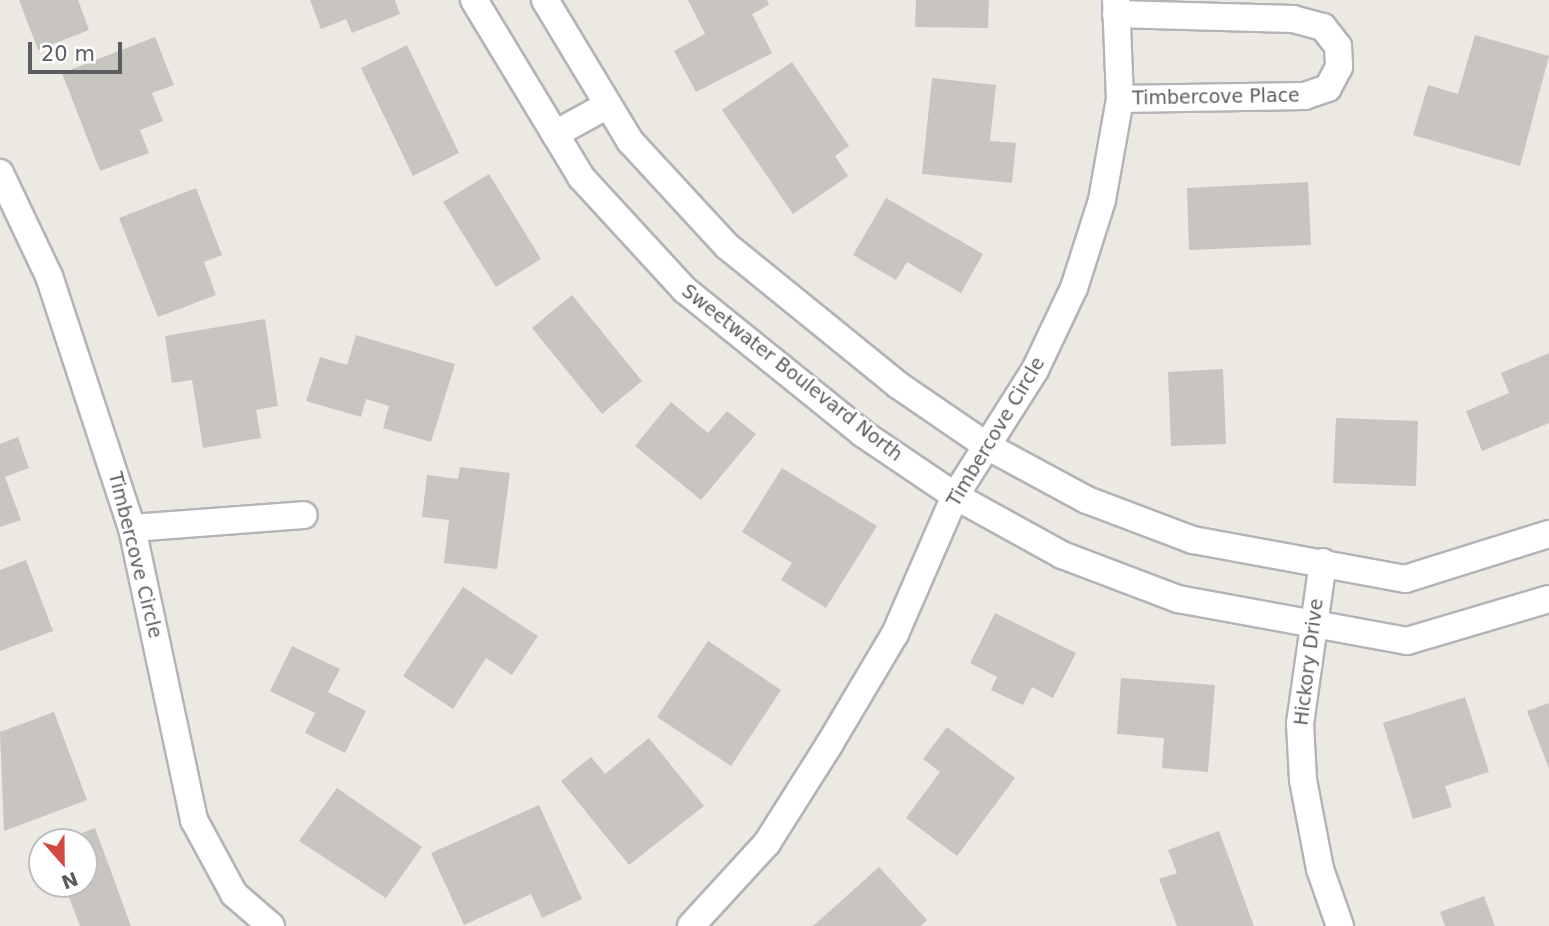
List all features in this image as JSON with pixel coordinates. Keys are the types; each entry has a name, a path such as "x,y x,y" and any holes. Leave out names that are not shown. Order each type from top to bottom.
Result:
{"street":[{"name":"Sweetwater Boulevard North","path":"474,0 581,177 685,290 862,433 955,496 1062,555 1178,598 1312,621 1407,641 1549,599"},
{"path":"545,0 629,141 727,246 898,385 987,446 1087,500 1193,540 1405,579 1549,534"},
{"name":"Timbercove Place","path":"1116,7 1293,19 1323,27 1338,46 1339,67 1328,88 1305,96 1120,99"},
{"name":"Timbercove Circle","path":"691,926 767,843 895,634 955,496 1035,370 1073,288 1102,200 1120,99 1116,7"},
{"path":"555,134 608,105"},
{"name":"Timbercove Circle","path":"0,173 49,276 132,528 194,820 234,894 271,926"},
{"path":"132,528 304,515"},
{"name":"Hickory Drive","path":"1323,562 1312,621 1300,723 1303,780 1320,869 1340,926"}],"building":[{"path":"19,0 78,0 89,30 38,50"},
{"path":"310,0 395,0 400,14 352,33 346,19 321,29"},
{"path":"688,0 767,0 769,5 752,14 772,53 696,92 674,51 705,34"},
{"path":"916,0 989,0 988,28 915,27"},
{"path":"1475,35 1549,56 1520,166 1413,135 1428,85 1458,94"},
{"path":"155,37 174,85 152,93 163,121 140,130 149,153 100,171 62,73"},
{"path":"407,45 459,153 413,176 361,68"},
{"path":"792,62 849,146 835,156 848,176 793,214 722,110"},
{"path":"932,78 996,85 990,141 1016,143 1012,183 922,174"},
{"path":"489,174 541,259 496,287 443,202"},
{"path":"1308,182 1311,245 1189,250 1187,188"},
{"path":"196,188 222,255 204,262 216,295 158,317 119,218"},
{"path":"886,198 983,254 961,293 907,262 896,280 853,255"},
{"path":"572,295 642,381 602,414 532,328"},
{"path":"265,319 278,406 256,410 261,438 203,448 192,380 172,383 165,336"},
{"path":"356,335 455,364 431,442 383,428 389,406 366,399 361,417 306,401 320,357 347,365"},
{"path":"1549,353 1549,423 1482,451 1466,411 1509,393 1501,373"},
{"path":"1223,369 1226,444 1171,446 1168,372"},
{"path":"671,402 708,433 727,411 756,434 701,500 635,446"},
{"path":"1336,418 1418,421 1416,486 1333,483"},
{"path":"18,437 29,468 5,477 21,520 0,527 0,444"},
{"path":"460,467 510,473 497,569 444,563 449,520 422,517 427,475 458,479"},
{"path":"782,468 877,526 826,608 781,580 792,563 742,532"},
{"path":"26,560 53,631 0,651 0,570"},
{"path":"463,587 538,636 512,675 486,658 453,709 403,676"},
{"path":"995,613 1076,653 1053,698 1032,687 1023,705 991,690 997,677 970,663"},
{"path":"708,641 781,690 731,766 657,717"},
{"path":"292,646 340,669 328,692 366,711 345,753 305,733 315,713 270,691"},
{"path":"1121,678 1215,685 1208,772 1162,768 1164,738 1117,734"},
{"path":"1465,697 1489,772 1445,786 1452,807 1413,819 1383,723"},
{"path":"1549,703 1549,769 1527,711"},
{"path":"54,712 87,800 4,831 0,732"},
{"path":"947,727 1015,778 957,856 906,818 940,772 923,759"},
{"path":"649,738 704,806 629,865 561,781 591,757 605,774"},
{"path":"337,788 422,847 386,898 299,841"},
{"path":"539,805 582,899 542,918 531,894 464,925 431,853"},
{"path":"1219,831 1254,926 1177,926 1159,879 1177,873 1168,850"},
{"path":"98,836 131,926 80,926 69,898 98,898"},
{"path":"879,867 927,920 921,926 813,926"},
{"path":"1484,896 1495,926 1445,926 1440,912"}]}
